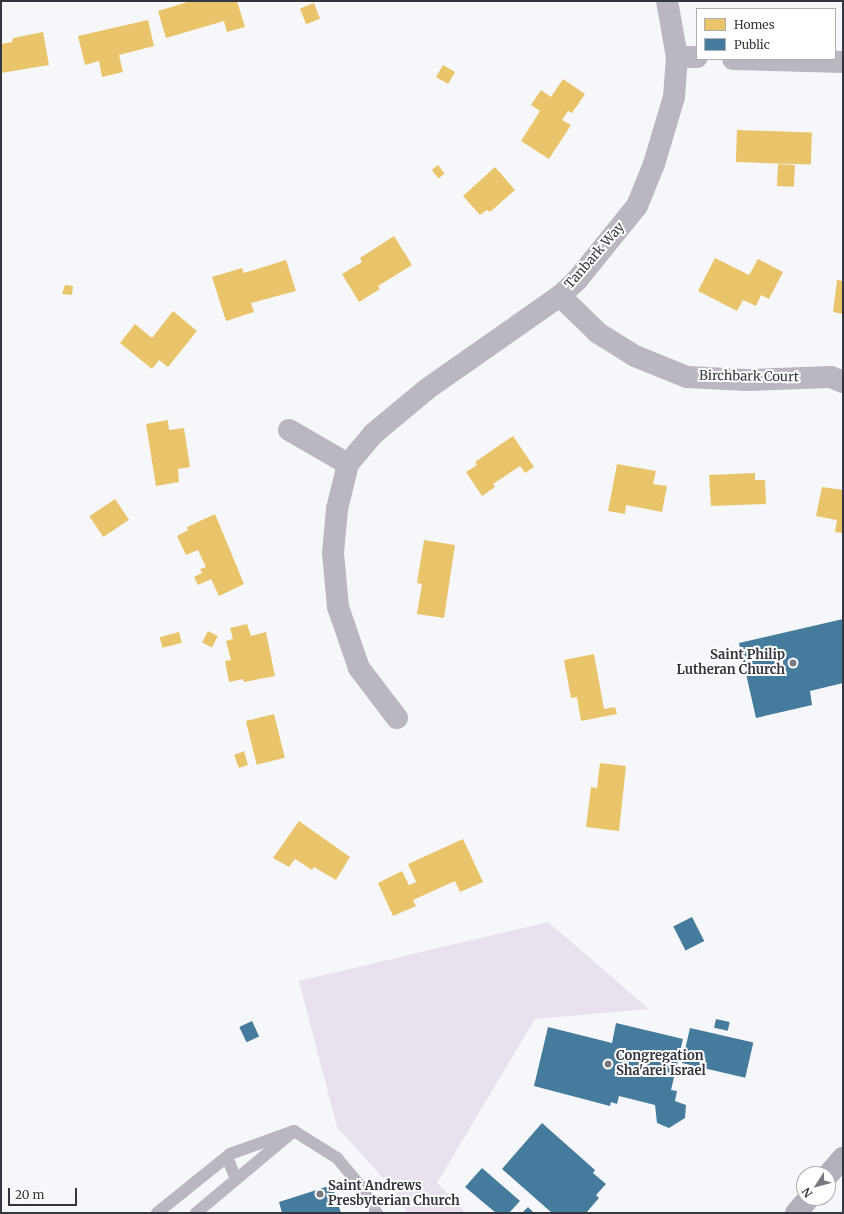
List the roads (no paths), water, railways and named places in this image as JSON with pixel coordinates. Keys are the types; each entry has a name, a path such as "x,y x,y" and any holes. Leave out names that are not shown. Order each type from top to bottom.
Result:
{"main road":[{"path":"836,1166 843,1158"}],"street":[{"name":"Tanbark Way","path":"397,718 359,668 338,607 333,553 336,509 348,464 373,434 427,389 560,296 581,275 637,206 654,164 687,57 667,1"},
{"path":"770,60 843,62"},
{"name":"Birchbark Court","path":"560,296 598,333 635,356 687,376 747,380 831,377 843,382"},
{"path":"289,430 348,464"}],"lane":[{"path":"157,1213 226,1157 294,1130"},
{"path":"196,1213 294,1130"},
{"path":"294,1130 337,1158 360,1185 377,1213"},
{"path":"226,1157 236,1179"}],"place":[{"name":"Saint Philip Lutheran Church","path":"793,663"},
{"name":"Congregation Sha'arei Israel","path":"608,1064"},
{"name":"Saint Andrews Presbyterian Church","path":"320,1194"}]}
